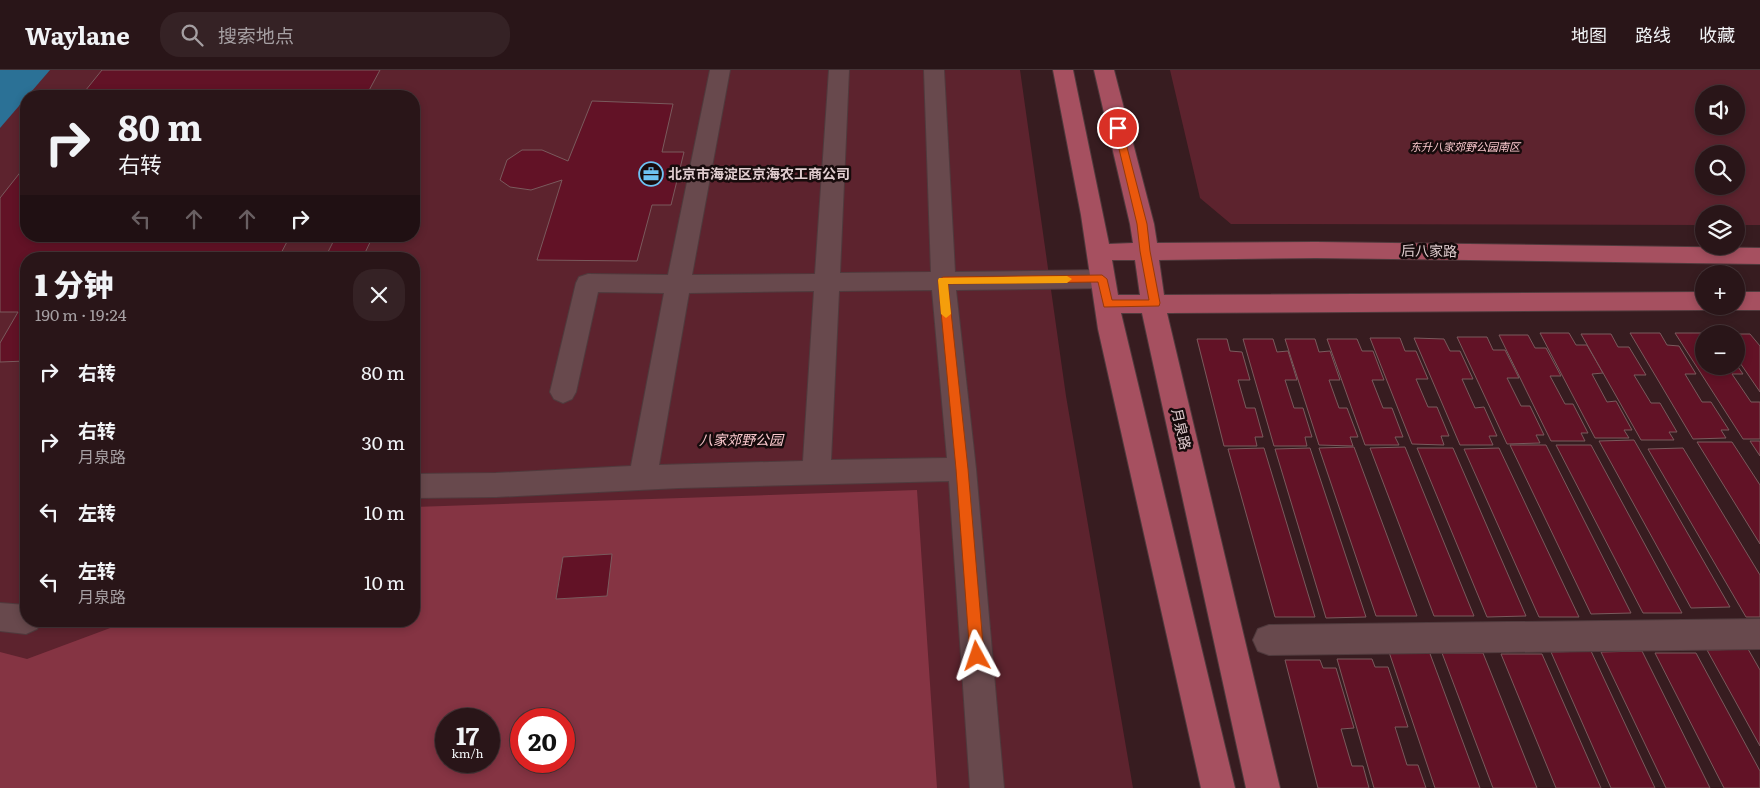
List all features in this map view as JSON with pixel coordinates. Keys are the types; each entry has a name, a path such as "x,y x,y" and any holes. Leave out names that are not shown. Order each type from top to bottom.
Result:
{"main road":[{"path":"1063,70 1111,329 1218,788"},
{"name":"月泉路","path":"1104,70 1142,224 1155,303 1157,329 1263,788"},
{"name":"后八家路","path":"1102,278 1145,251 1316,250 1760,256"},
{"path":"1102,278 1155,303 1695,301"},
{"path":"1745,301 1760,301"}],"street":[{"path":"643,478 657,392 720,70"},
{"path":"816,472 839,70"},
{"path":"934,70 943,280 962,469 988,788"},
{"path":"563,392 588,283 679,284 1102,278"},
{"path":"420,486 496,485 816,472 962,469"},
{"path":"0,617 20,619"},
{"path":"1269,640 1760,634"}],"green space":[{"name":"八家郊野公园","path":"0,70 1020,70 1066,396 1133,788 0,788"},
{"name":"东升八家郊野公园南区","path":"1170,70 1760,70 1760,225 1745,225 1745,205 1695,205 1695,225 1231,224 1200,198"}],"shaded area":[{"path":"917,490 937,788 0,788 0,652 27,659 113,627 420,627 420,507"}],"water":[{"path":"0,70 50,70 33,90 20,90 20,105 0,128"}],"building":[{"path":"102,70 380,70 369,90 86,90"},
{"path":"592,101 673,104 662,152 684,152 671,205 652,205 637,261 537,260 562,180 531,190 510,187 500,180 507,160 522,150 542,150 568,161"},
{"path":"20,173 20,242 287,242 282,252 20,252 20,361 0,362 0,343 18,312 0,312 0,198"},
{"path":"333,242 370,242 365,252 328,252"},
{"path":"1540,333 1569,333 1576,345 1587,345 1603,373 1592,374 1607,402 1616,401 1632,430 1624,430 1629,438 1595,438"},
{"path":"1630,333 1660,333 1667,345 1679,346 1695,372 1695,374 1685,374 1702,402 1711,402 1729,430 1721,430 1726,438 1693,439"},
{"path":"1675,333 1695,333 1695,364"},
{"path":"1581,334 1611,334 1618,347 1629,347 1646,375 1634,375 1651,403 1660,403 1677,432 1669,432 1674,440 1641,440"},
{"path":"1745,334 1750,334 1760,346 1760,392 1745,370"},
{"path":"1499,335 1528,335 1535,348 1546,348 1561,376 1550,376 1565,404 1573,404 1588,433 1581,433 1585,441 1551,441"},
{"path":"1457,337 1487,337 1493,350 1505,350 1519,378 1507,378 1521,406 1530,406 1544,435 1536,435 1540,443 1507,444"},
{"path":"1370,338 1400,338 1405,351 1416,351 1428,379 1416,379 1428,407 1437,407 1449,436 1441,436 1444,445 1412,444"},
{"path":"1414,338 1444,339 1450,351 1460,351 1473,379 1462,379 1475,408 1484,407 1497,436 1489,436 1493,445 1460,445"},
{"path":"1197,339 1227,339 1230,351 1242,352 1250,380 1238,380 1246,408 1255,408 1263,437 1255,437 1257,446 1224,446"},
{"path":"1243,339 1273,339 1277,352 1288,351 1297,380 1285,380 1294,408 1303,408 1312,437 1305,437 1307,446 1274,446"},
{"path":"1285,339 1315,339 1319,352 1330,351 1340,380 1329,380 1339,408 1347,408 1358,437 1350,437 1353,446 1319,445"},
{"path":"1327,339 1357,339 1362,351 1373,351 1384,380 1372,380 1383,408 1392,408 1403,437 1395,437 1399,445 1365,445"},
{"path":"1702,375 1733,375 1751,402 1760,402 1760,439 1743,439"},
{"path":"1634,440 1730,607 1691,608 1599,441"},
{"path":"1750,441 1760,441 1760,456"},
{"path":"1697,442 1732,442 1760,485 1760,544"},
{"path":"1510,445 1546,445 1631,613 1591,614"},
{"path":"1556,445 1591,445 1682,613 1643,613"},
{"path":"1354,447 1417,616 1376,616 1319,448"},
{"path":"1405,447 1474,616 1434,616 1370,448"},
{"path":"1264,448 1315,617 1275,617 1228,449"},
{"path":"1310,448 1366,617 1326,618 1275,449"},
{"path":"1417,448 1453,448 1526,616 1487,617"},
{"path":"1499,448 1579,617 1539,617 1464,449"},
{"path":"1683,448 1760,575 1760,617 1746,617 1648,449"},
{"path":"612,554 607,596 556,599 563,557"},
{"path":"1748,649 1760,670 1760,746 1707,650"},
{"path":"1429,651 1480,788 1435,788 1389,652"},
{"path":"1591,651 1655,788 1611,788 1551,652"},
{"path":"1642,651 1710,788 1666,788 1601,652"},
{"path":"1442,653 1483,653 1537,788 1493,788"},
{"path":"1655,653 1696,653 1760,771 1760,788 1724,788"},
{"path":"1501,654 1542,654 1601,788 1556,788"},
{"path":"1337,659 1372,659 1375,667 1388,667 1408,727 1395,727 1407,765 1418,765 1426,788 1374,788"},
{"path":"1285,660 1320,660 1323,668 1336,668 1354,728 1341,729 1352,766 1363,766 1369,788 1318,788"}],"slow traffic":[{"path":"946,314 943,280 1067,279"}],"place":[{"name":"北京市海淀区京海农工商公司","path":"651,174"}],"route":[{"path":"977,656 962,469 943,280 1102,279 1107,304 1155,303 1142,224 1118,128"}]}
